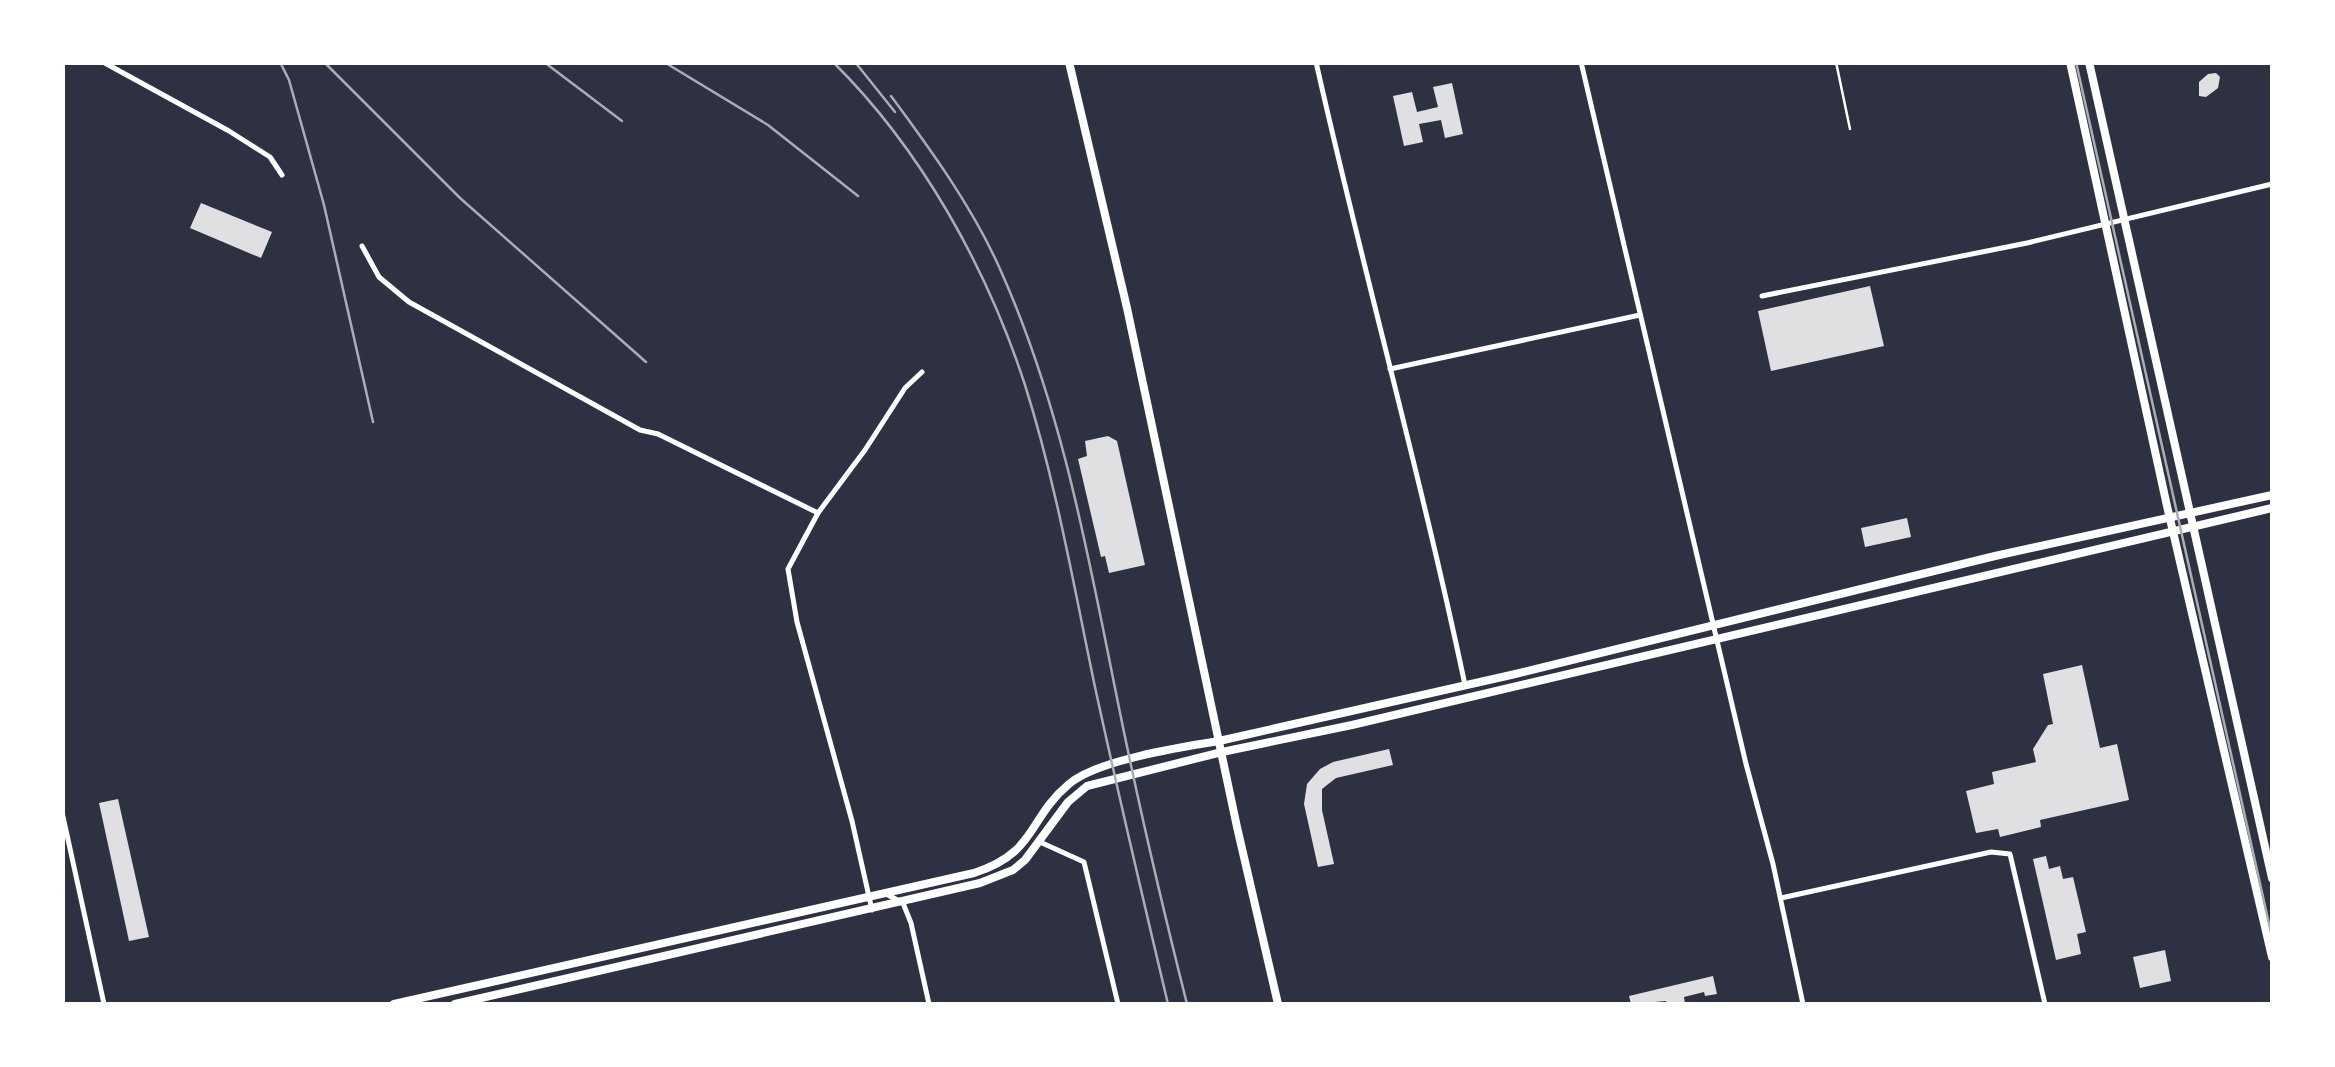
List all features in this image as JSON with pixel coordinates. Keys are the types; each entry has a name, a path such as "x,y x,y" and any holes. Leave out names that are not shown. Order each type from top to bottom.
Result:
{"main road":[{"path":"1069,62 1128,308 1278,1004"},
{"path":"2070,62 2272,958"},
{"path":"2089,62 2272,878"},
{"path":"394,1004 974,873 1005,860 1022,846 1058,794 1082,774 1913,576 2272,495"},
{"path":"456,1004 959,890 1000,876 1025,860 1068,802 1087,786 2272,508"}],"street":[{"path":"103,62 243,139 270,157 282,175"},
{"path":"1316,62 1448,597 1465,685"},
{"path":"1581,62 1803,1004"},
{"path":"1762,296 2124,220 2272,184"},
{"path":"362,246 378,276 409,302 480,344 640,430 658,434 818,513"},
{"path":"1390,369 1640,316"},
{"path":"872,910 788,580 791,557 818,513 866,450 905,388 922,372"},
{"path":"62,812 104,1004"},
{"path":"1040,842 1084,862 1118,1004"},
{"path":"1780,898 1991,852 2010,854 2045,1004"},
{"path":"886,894 903,903 911,923 929,1004"}],"lane":[{"path":"1836,62 1850,129"}],"building":[{"path":"2216,73 2220,77 2218,88 2206,97 2199,96 2199,82"},
{"path":"1452,83 1463,134 1445,138 1441,120 1419,124 1423,142 1404,146 1393,96 1412,92 1417,112 1438,107 1433,87"},
{"path":"201,203 272,232 261,258 190,228"},
{"path":"1870,286 1884,346 1771,371 1758,311"},
{"path":"1108,436 1117,441 1145,565 1109,573 1105,556 1101,557 1078,459 1087,456 1085,441"},
{"path":"1907,518 1911,537 1865,547 1861,528"},
{"path":"2082,665 2100,748 2117,744 2129,800 2040,820 2041,827 2000,837 1998,829 1976,833 1966,791 1994,784 1992,772 2036,762 2033,749 2048,725 2053,724 2043,674"},
{"path":"1389,749 1393,765 1336,778 1322,789 1322,810 1334,864 1318,867 1304,804 1307,784 1320,769 1333,762"},
{"path":"118,799 149,937 129,941 99,803"},
{"path":"2046,856 2049,869 2060,866 2063,879 2073,877 2086,932 2077,934 2081,954 2056,960 2033,859"},
{"path":"2165,950 2171,981 2140,988 2133,957"},
{"path":"1713,976 1717,994 1705,996 1704,992 1684,997 1685,1004 1631,1004 1629,996"}],"tram line":[{"path":"2076,62 2272,937"}],"railway":[{"path":"280,62 289,80 324,205 373,422"},
{"path":"324,62 460,198 646,362"},
{"path":"544,62 622,121"},
{"path":"664,62 768,125 858,196"},
{"path":"833,62 895,133 948,212 991,297 1025,385 1055,497 1168,1004"},
{"path":"855,62 895,112"},
{"path":"891,96 977,224 1000,269 1040,372 1083,531 1141,810 1187,1004"}]}
